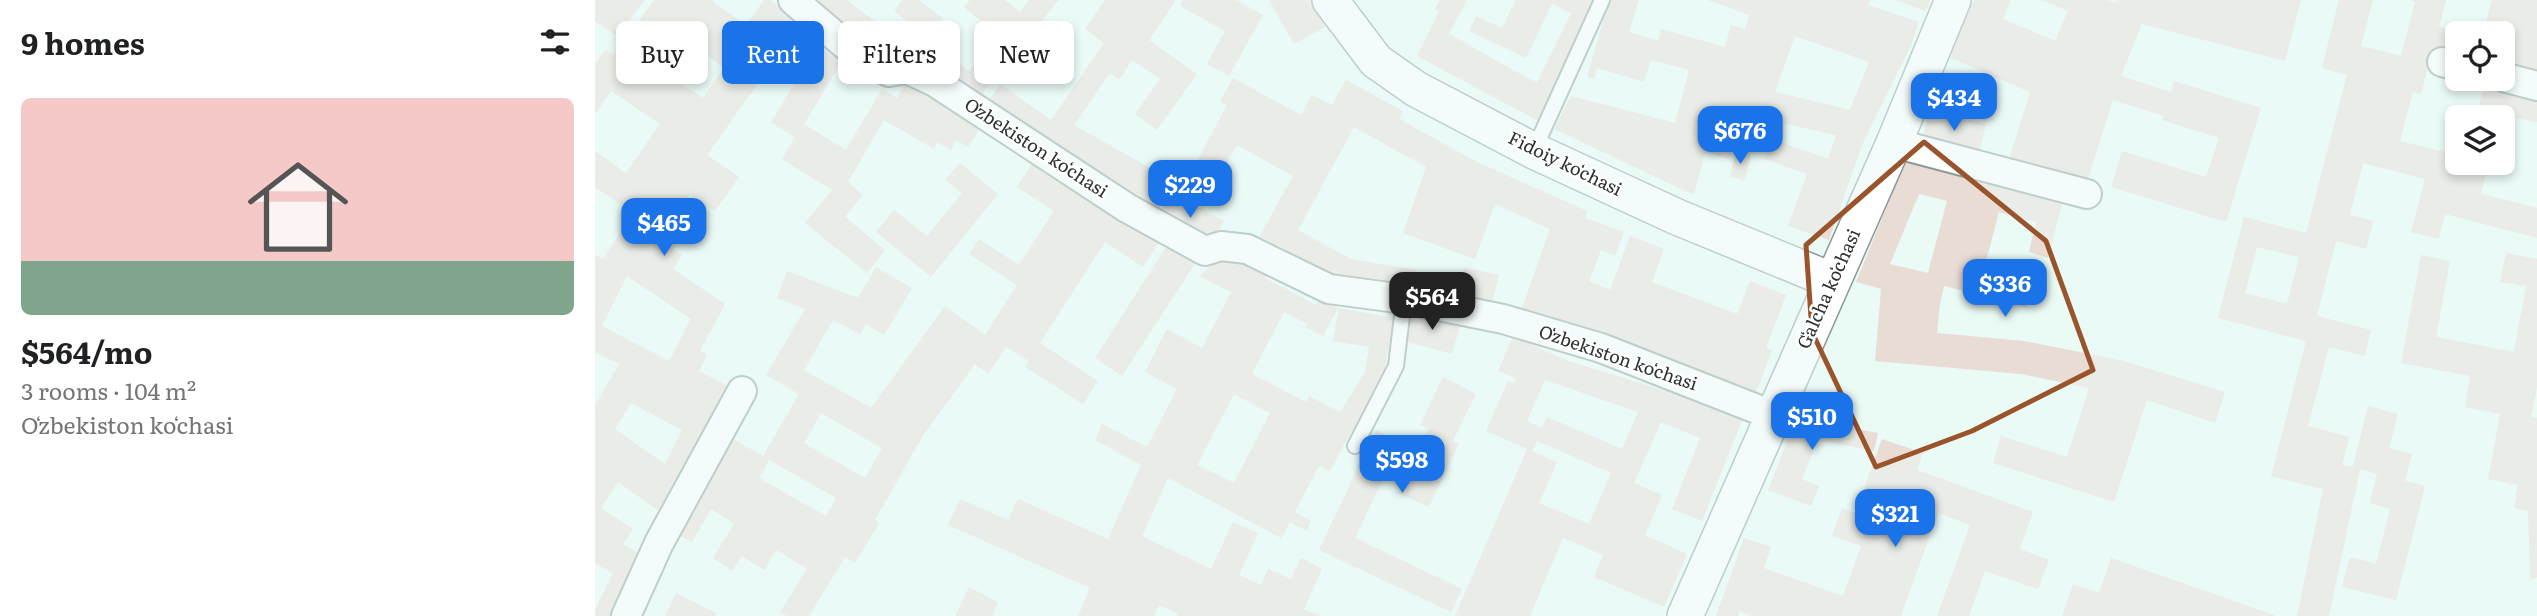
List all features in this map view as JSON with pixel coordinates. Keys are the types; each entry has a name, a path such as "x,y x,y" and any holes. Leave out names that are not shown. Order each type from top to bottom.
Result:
{"street":[{"name":"Oʻzbekiston koʻchasi","path":"793,0 862,59 888,72 908,69 935,82 1126,208 1205,251 1221,246 1247,249 1329,289 1404,299 1503,319 1601,348 1772,415"},
{"name":"Fidoiy koʻchasi","path":"1330,0 1376,61 1416,89 1534,151 1677,217 1833,281"},
{"name":"Gʻalcha koʻchasi","path":"1685,616 1894,143 1953,0"},
{"path":"2515,80 2537,86"},
{"path":"1894,143 2087,194"},
{"path":"626,616 659,543 742,391"}],"lane":[{"path":"1534,151 1602,0"},
{"path":"1355,446 1396,366 1404,299"}],"highlighted area":[{"path":"1924,142 2046,241 2093,370 1972,431 1876,467 1812,332 1806,245"}],"building":[{"path":"595,0 645,0 629,21 616,21 616,35 595,21"},
{"path":"654,0 714,0 713,2 740,21 722,21 722,67 708,56 708,21 639,21"},
{"path":"764,0 770,0 794,17 791,21 749,21"},
{"path":"800,0 847,0 874,21 838,21 838,29"},
{"path":"902,0 919,0 943,18 941,21 905,21 894,11"},
{"path":"970,0 1005,0 1020,12 1029,0 1059,0 1042,21 981,21 964,7"},
{"path":"1105,0 1176,0 1149,40 1197,74 1157,130 1135,114 1160,79 1132,60 1119,80 1110,73 1074,125 1166,177 1147,211 983,110 1000,84 1051,120 1104,43 1085,29"},
{"path":"1183,0 1236,0 1263,15 1229,76 1207,64 1225,31 1180,6"},
{"path":"1269,0 1309,0 1325,27 1294,44"},
{"path":"1440,0 1467,0 1449,34 1537,83 1571,13 1552,4 1526,58 1469,31 1476,16 1502,28 1516,0 1598,0 1542,123 1417,56 1439,11 1435,9"},
{"path":"1609,0 1639,0 1629,32 1658,41 1661,29 1725,47 1731,25 1745,29 1749,15 1708,0 1870,0 1868,5 1919,22 1911,45 1862,145 1829,240 1788,226 1807,174 1765,159 1772,139 1828,159 1836,135 1741,114 1729,159 1705,152 1694,195 1554,129 1571,96 1675,123 1689,70 1651,60 1644,82 1597,68 1594,79 1587,77","holes":["1795,36 1869,62 1850,110 1775,92"]},
{"path":"1896,0 1930,0 1926,11"},
{"path":"1974,0 2011,0 2003,19 2055,41 2068,11 2042,0 2108,0 2115,3 2116,0 2301,0 2285,61 2142,24 2121,76 2171,92 2174,81 2261,108 2226,222 2111,187 2122,151 2206,177 2219,138 2162,120 2164,116 2113,100 2086,185 2009,160 2030,92 1949,57"},
{"path":"2339,0 2373,0 2361,46 2401,56 2415,2 2410,0 2446,0 2439,27 2445,29 2445,59 2431,56 2421,94 2413,92 2400,141 2445,152 2445,175 2486,175 2481,194 2537,208 2537,238 2445,214 2439,239 2411,232 2425,179 2363,163 2350,215 2373,221 2366,249 2336,241 2317,316 2371,330 2365,356 2329,347 2308,426 2349,437 2342,465 2353,467 2368,406 2398,414 2389,448 2412,454 2405,481 2425,486 2396,600 2342,587 2350,557 2376,564 2390,509 2370,503 2377,474 2360,469 2329,616 2297,616 2323,489 2271,476 2306,341 2218,318 2244,217 2306,233 2347,75 2322,68","holes":["2257,247 2299,257 2287,304 2245,293"]},
{"path":"2492,0 2537,0 2537,79 2515,76 2515,21 2486,21"},
{"path":"605,50 614,56 616,53 616,84 682,84 703,98 722,71 722,84 757,84 707,155 739,177 715,211 690,194 659,239 682,255 673,269 725,304 700,351 707,355 699,371 739,392 663,514 618,482 601,508 633,529 623,544 648,559 620,616 595,616 595,609 613,574 595,563 595,406 619,364 595,352 595,255 603,259 633,213 595,187 595,151 626,173 660,124 611,91 595,114 595,64","holes":["627,276 691,319 669,361 602,326","631,403 682,430 665,464 615,429"]},
{"path":"824,50 838,58 838,68 804,124 846,150 882,89 897,98 905,84 981,127 968,147 956,140 951,150 937,142 934,149 884,120 848,182 863,195 845,217 885,250 867,273 805,223 832,190 782,159 795,137 771,122 794,84 824,84"},
{"path":"960,64 969,71 974,65 974,84 990,84 975,102 953,84 960,84"},
{"path":"1233,78 1301,115 1312,95 1332,105 1346,80 1403,111 1399,119 1477,162 1587,211 1585,218 1624,232 1615,256 1601,250 1589,281 1610,290 1630,236 1664,249 1652,282 1737,314 1750,281 1786,295 1766,348 1772,350 1754,398 1521,311 1550,229 1495,204 1475,259 1403,233 1426,167 1354,127 1298,230 1351,259 1416,270 1412,299 1336,287 1253,248 1293,176 1237,145 1218,178 1195,165 1227,105 1220,101"},
{"path":"2515,85 2537,90 2537,122 2515,118 2515,105 2479,105 2483,91 2515,91"},
{"path":"1930,110 1986,124 1978,156 1922,142"},
{"path":"1736,151 1751,155 1745,180 1730,177"},
{"path":"1908,155 2064,196 2048,258 2029,252 2036,222 1999,212 1985,265 2034,278 2026,307 1944,286 1937,333 2024,341 2124,361 2225,392 2215,423 2147,400 2114,502 1993,463 2001,436 2067,457 2089,388 2021,374 1875,361 1881,289 1856,282","holes":["1919,194 1947,201 1928,273 1890,264"]},
{"path":"1035,159 1161,239 1143,267 1105,242 1040,343 1098,381 1083,404 1025,367 1029,361 1006,347 988,374 975,364 922,437 875,520 879,523 855,563 845,557 809,616 787,616 780,612 807,569 776,550 764,570 742,556 732,571 713,558 734,524 711,509 692,542 673,531 721,432 763,456 799,394 766,375 805,309 777,298 787,271 858,298 876,267 912,288 884,335 866,324 860,334 833,320 804,370 871,408 945,306 985,335 1017,285 969,254 979,239 1019,265 1054,211 1017,187","holes":["821,413 882,448 865,478 804,443","769,460 836,498 826,516 759,478"]},
{"path":"960,163 998,194 931,277 876,232 894,210 927,236 962,193 945,180"},
{"path":"1171,192 1224,221 1209,248 1156,219"},
{"path":"1168,244 1196,262 1122,376 1095,358"},
{"path":"1226,253 1266,274 1265,278 1316,305 1320,298 1338,308 1323,336 1284,312 1252,374 1306,402 1309,396 1340,412 1365,372 1369,347 1333,341 1339,308 1394,318 1382,384 1330,471 1319,466 1295,512 1311,521 1307,531 1290,522 1281,538 1168,478 1142,536 1211,569 1233,522 1258,533 1239,575 1261,585 1268,569 1291,579 1301,558 1322,569 1304,609 1320,616 1177,616 1179,614 1159,605 1154,616 1078,616 1090,588 948,525 960,499 1008,520 1018,499 1108,539 1141,465 1095,440 1102,424 1147,447 1177,389 1145,372 1167,329 1202,348 1231,292 1199,276","holes":["1234,394 1270,413 1234,483 1197,465"]},
{"path":"2506,253 2537,259 2537,387 2531,417 2537,418 2537,577 2530,580 2528,511 2514,508 2518,485 2488,479 2500,414 2465,407 2470,376 2401,363 2421,255 2450,261 2436,337 2514,352 2526,286 2500,282"},
{"path":"1464,267 1499,275 1491,307 1456,298"},
{"path":"1413,309 1461,322 1452,354 1404,341"},
{"path":"1513,337 1568,361 1666,391 1668,388 1743,418 1702,521 1672,509 1700,438 1661,422 1634,483 1662,495 1645,535 1687,554 1664,607 1594,577 1603,555 1563,538 1530,616 1455,616 1527,449 1486,431 1508,381 1514,383 1516,378 1498,371","holes":["1545,380 1638,412 1622,449 1547,417 1542,428 1527,421","1537,441 1611,473 1589,524 1539,503 1557,462 1532,451"]},
{"path":"1443,377 1476,394 1453,441 1459,444 1429,507 1398,493 1406,476 1389,467 1355,538 1462,589 1451,612 1319,550 1376,430 1418,450 1429,429 1420,425"},
{"path":"1802,404 1828,414 1825,423 1878,433 1874,451 1818,440 1802,479 1819,486 1811,506 1768,490"},
{"path":"1882,439 1923,453 1917,470 2033,512 2020,549 2049,560 2038,589 1985,571 1969,616 1937,616 1970,525 1938,513 1901,616 1749,616 1740,610 1738,616 1716,616 1744,538 1771,547 1764,568 1843,596 1861,546 1832,536 1842,508 1855,513"},
{"path":"2111,558 2274,616 2062,616 2073,584 2099,593"},
{"path":"969,587 998,602 992,616 955,616"},
{"path":"676,593 716,613 715,616 665,616"}]}
